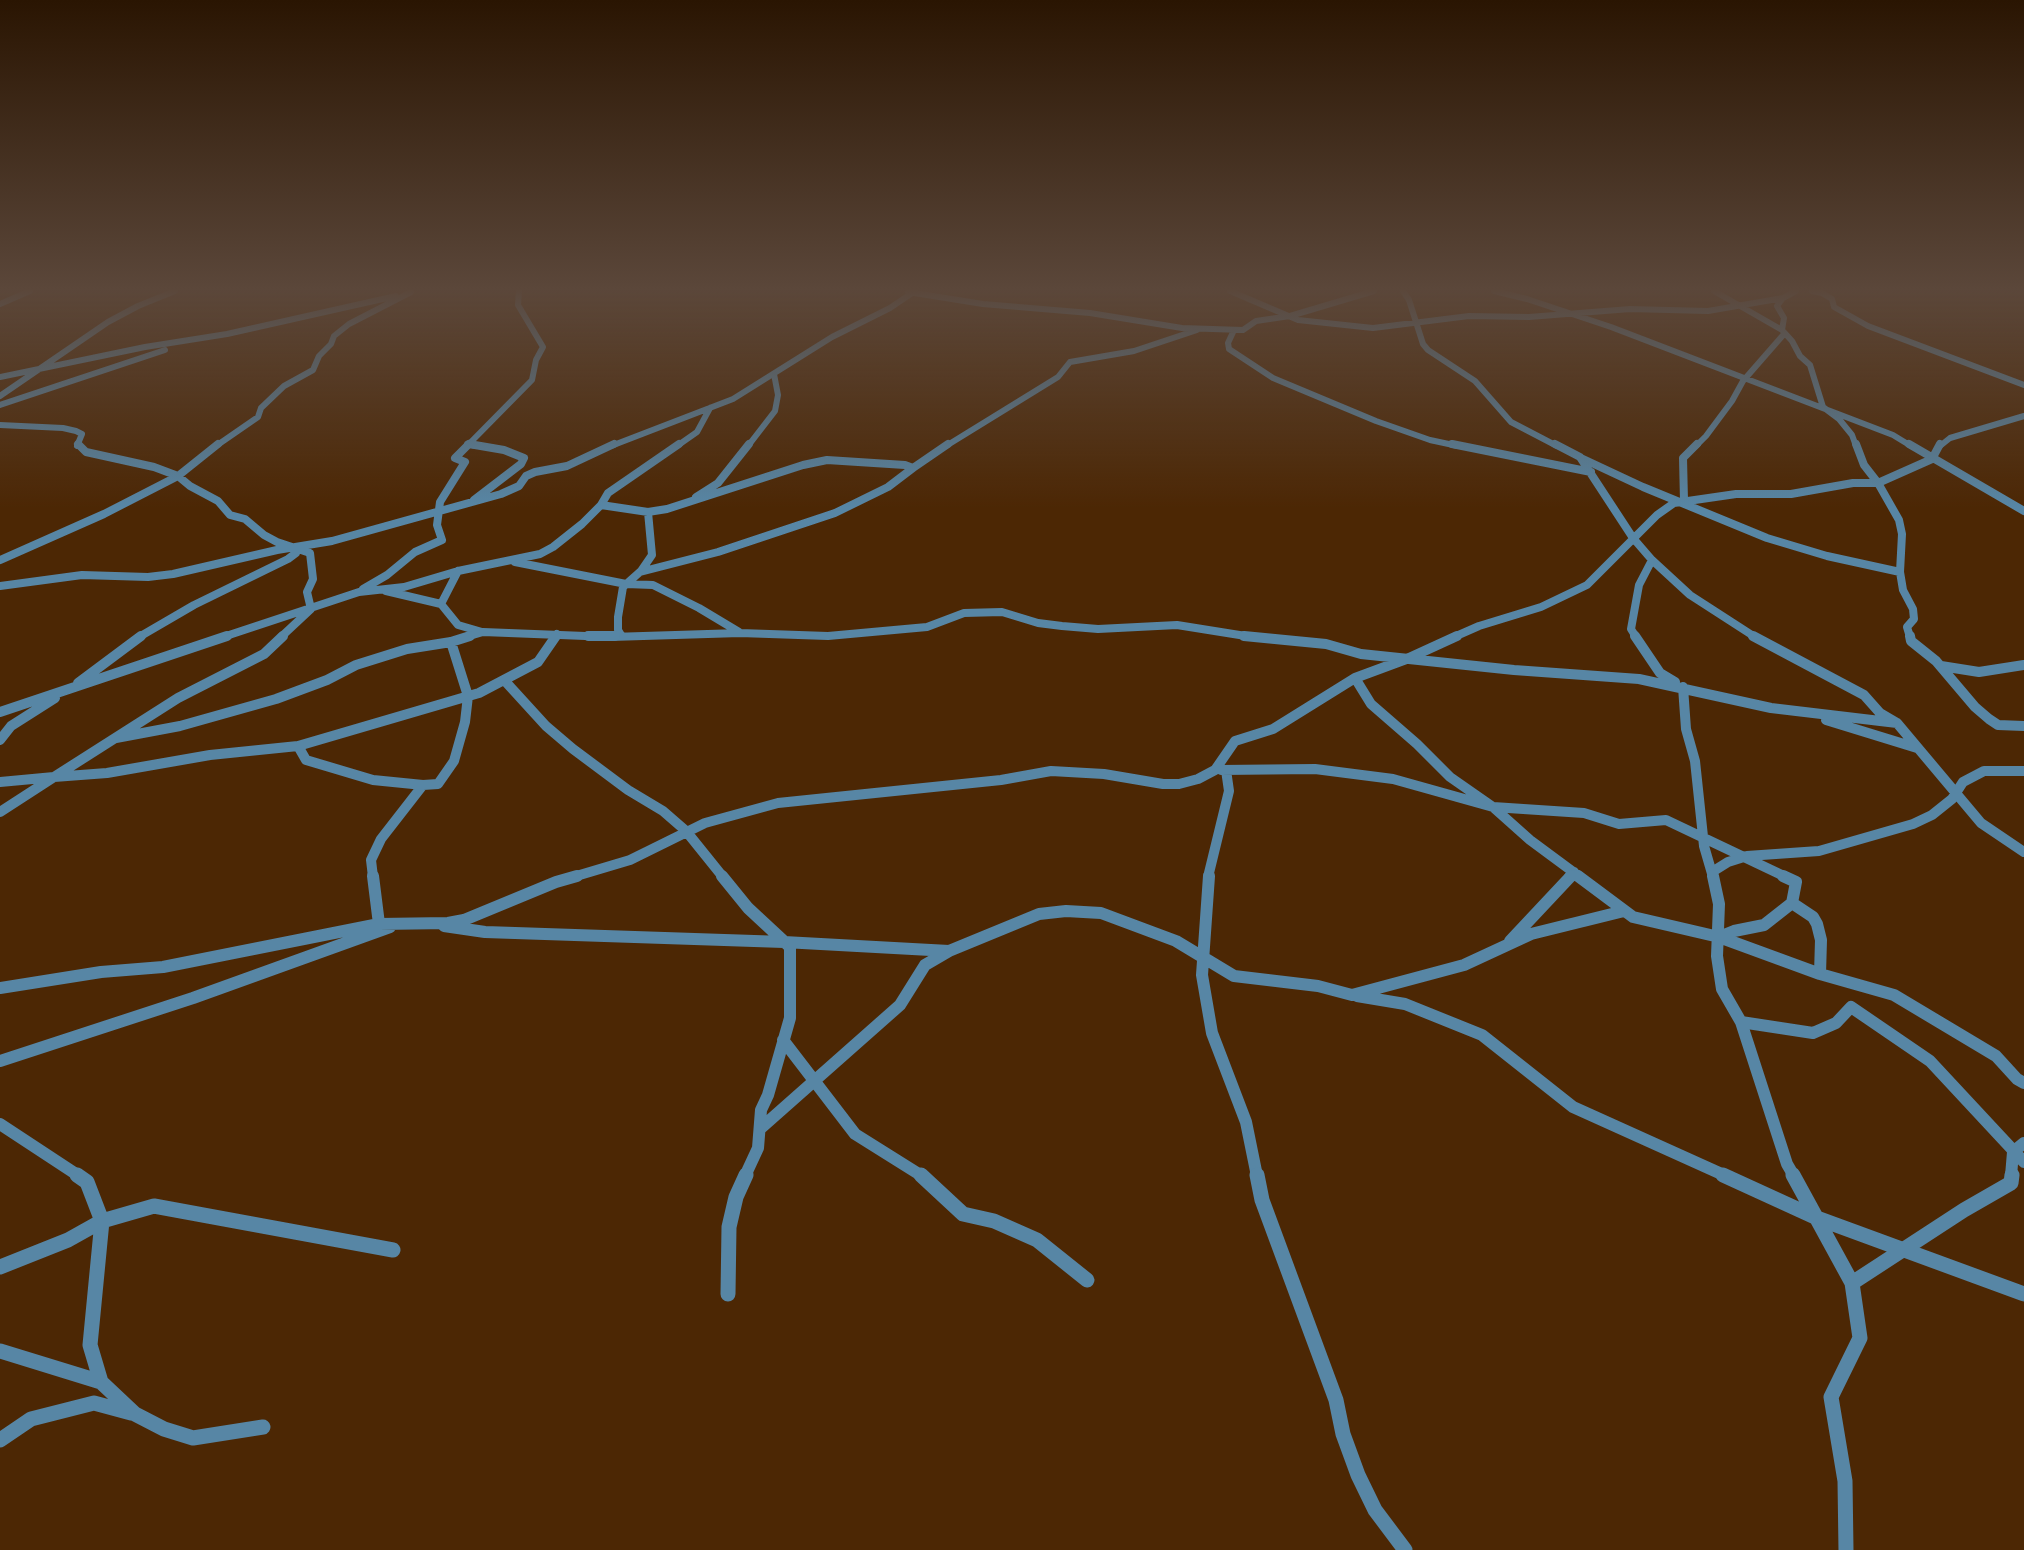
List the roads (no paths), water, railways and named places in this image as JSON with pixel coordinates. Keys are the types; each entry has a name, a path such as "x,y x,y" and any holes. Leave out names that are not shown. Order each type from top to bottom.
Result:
{"street":[{"path":"0,396 50,363"},
{"path":"0,377 66,363"},
{"path":"0,405 123,363"},
{"path":"0,560 104,514 178,476 227,437 258,417 261,408 284,386 313,370 316,363"},
{"path":"359,592 387,575 415,552 442,540 437,526 437,513 440,502 462,470 465,462 455,458 532,380 535,363"},
{"path":"0,586 82,575 148,577 173,574 332,541 437,513 501,494 519,486 526,476 535,472 566,466 634,435 734,399 791,363"},
{"path":"640,572 670,562 718,552 835,513 888,487 951,442 974,430 1052,380 1069,363"},
{"path":"1251,363 1273,378 1376,422 1430,440 1591,472"},
{"path":"1448,363 1475,381 1512,422 1643,487 1682,501 1767,538 1826,556 1900,572"},
{"path":"1706,363 1893,435 2024,511"},
{"path":"1682,501 1683,458 1706,436 1758,363"},
{"path":"1808,363 1823,407 1839,419 1852,434 1864,465 1878,483 1899,520 1902,534 1900,572 1903,590 1913,609 1914,619 1907,627 1911,641 1941,666 1975,707 1989,719 1998,725 2024,726"},
{"path":"1967,363 2024,385"},
{"path":"687,502 718,483 775,411 778,394 774,374"},
{"path":"0,712 359,592 404,587 458,571 511,562 540,554 553,547 582,524 601,505 608,493 697,432 710,408"},
{"path":"1405,1550 1375,1510 1358,1475 1343,1434 1336,1400 1262,1200 1246,1122 1212,1033 1202,975 1209,869 1229,791 1221,770 1235,741 1273,730 1355,678 1409,658 1479,626 1541,606 1587,585 1657,515 1674,503 1736,494 1791,494 1853,483 1878,483 1932,459 1942,443 1950,438 2024,416"},
{"path":"0,425 63,428 76,431 82,434 77,446 86,452 106,458 154,467 178,476 218,501 230,515 245,520 277,542 297,547 310,553 313,579 307,592 311,609"},
{"path":"467,444 504,450 524,458 521,464 469,503"},
{"path":"1580,457 1633,538 1652,560 1690,595 1742,630 1864,695 1880,713 1897,723 1981,823 2024,852"},
{"path":"601,505 648,512 667,509 803,465 827,460 906,465 913,468"},
{"path":"621,634 618,630 618,616 623,586 640,572 652,554 648,512"},
{"path":"0,740 11,726 68,689 142,635 194,605 288,559 296,553 297,547"},
{"path":"1652,560 1639,585 1631,629 1648,658 1660,673 1682,687"},
{"path":"511,562 626,584 653,585 699,608 740,633"},
{"path":"441,604 458,571"},
{"path":"375,589 441,604 458,625 483,632 611,637 621,634 740,633 838,635 927,627 964,613 1002,612 1038,623 1098,629 1177,625 1256,638 1326,644 1361,654 1514,670 1639,679 1771,708 1897,723"},
{"path":"0,812 178,698 264,654 311,609"},
{"path":"451,642 458,633 458,625"},
{"path":"116,738 180,726 276,699 327,680 356,665 407,649 451,642 483,632"},
{"path":"0,782 107,773 210,755 298,746 468,696 538,662 557,634"},
{"path":"298,746 306,760 373,780 424,785 438,784 454,761 465,722 468,696 451,642"},
{"path":"1941,666 1979,672 2024,665"},
{"path":"1355,678 1371,704 1417,744 1450,777 1493,807 1530,840 1633,917 1719,937 1820,974 1894,994 1996,1056 2017,1079 2024,1083"},
{"path":"504,680 546,726 573,749 628,790 663,811 686,831 748,908 790,947 790,1018 768,1095 761,1110 758,1148 736,1197 729,1227 728,1294"},
{"path":"1682,687 1686,729 1695,761 1702,836 1719,904 1717,956 1722,989 1741,1022 1787,1164 1852,1283 1860,1338 1831,1397 1845,1481 1846,1550"},
{"path":"1796,710 1918,748"},
{"path":"0,988 101,972 163,967 227,956 379,924 433,923 464,920 488,912 556,882 630,860 686,831 739,813 808,798 1001,780 1051,771 1104,774 1162,784 1179,784 1221,770 1315,769 1393,779 1493,807 1584,813 1619,824 1666,820 1796,882 1792,903 1778,916 1764,925 1734,931 1719,937"},
{"path":"1712,872 1728,862 1745,857 1819,852 1913,824 1932,814 1956,793 1963,782 1984,771 2024,771"},
{"path":"379,924 371,860 381,839 424,785"},
{"path":"1506,946 1574,872"},
{"path":"1792,903 1813,917 1817,924 1821,940 1820,974"},
{"path":"761,1128 900,1005 925,965 949,951 1038,914 1066,911 1101,912 1176,941 1234,976 1318,986 1352,995 1405,1004 1482,1035 1573,1107 1817,1218 2024,1294"},
{"path":"1352,995 1464,965 1531,934 1624,911"},
{"path":"433,923 485,932 784,942 949,951"},
{"path":"0,1061 193,998 398,924"},
{"path":"1741,1022 1813,1033 1836,1023 1851,1007 1930,1061 2020,1152 2011,1183 1964,1210 1852,1283"},
{"path":"783,1040 855,1134 916,1171 963,1214 994,1221 1037,1240 1087,1280"},
{"path":"0,1124 87,1182 102,1221 90,1345 101,1382"},
{"path":"0,1267 68,1240 102,1221 154,1206 393,1250"},
{"path":"0,1351 101,1382 134,1414"},
{"path":"0,1440 31,1419 94,1403 134,1414 164,1429 193,1438 263,1427"}]}
